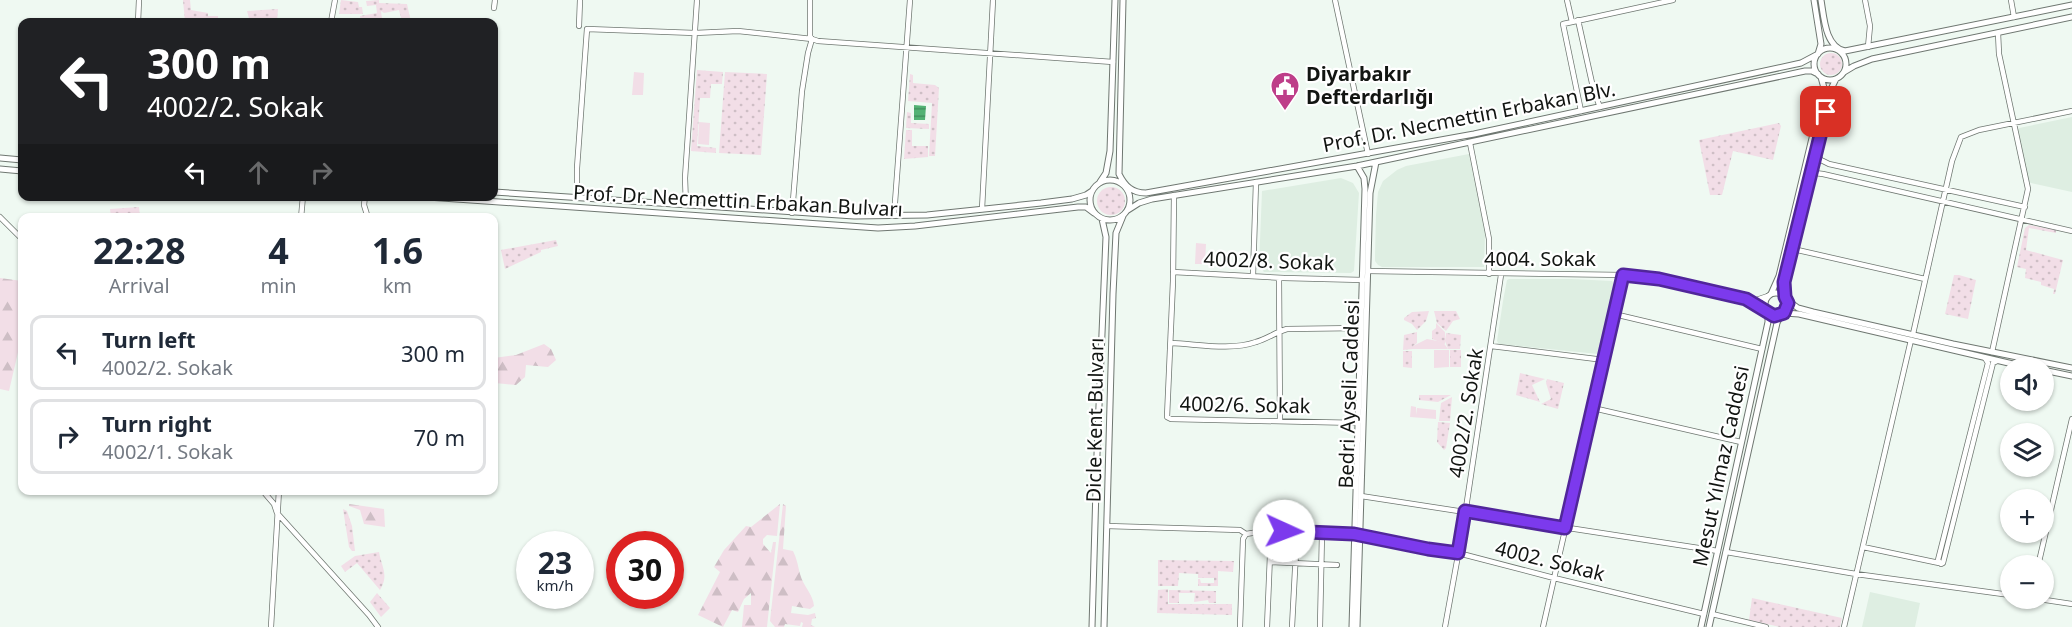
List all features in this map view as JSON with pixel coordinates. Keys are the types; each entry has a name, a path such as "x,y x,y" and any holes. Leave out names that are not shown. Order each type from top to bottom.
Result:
{"main road":[{"path":"1115,0 1110,151 1106,173 1092,191 1090,202 1094,213 1102,219 1113,220 1125,213 1131,197 1119,174 1123,0"},
{"path":"1814,0 1821,44 1814,64 1824,88 1779,276 1765,302 1767,311 1774,316 1799,314 1992,352 2072,372"},
{"path":"1821,0 1832,43 1845,57 1844,72"},
{"path":"1818,54 1827,48 1852,51 2072,5"},
{"path":"1782,314 1788,307 1784,282 1817,154 1830,91 1836,79 1854,66 1872,59 2072,17"},
{"name":"Prof. Dr. Necmettin Erbakan Blv.","path":"1125,185 1133,191 1146,193 1474,134 1801,63 1818,54"},
{"name":"Prof. Dr. Necmettin Erbakan Blv.","path":"1125,213 1139,203 1174,195 1357,166 1805,71 1812,71 1820,75"},
{"path":"1820,75 1826,79 1836,79"},
{"path":"0,158 18,160"},
{"name":"Bedri Ayseli Caddesi","path":"1352,627 1361,496 1370,193 1376,162"},
{"name":"Bedri Ayseli Caddesi","path":"1357,166 1364,178 1365,189 1358,423 1358,627"},
{"path":"0,169 18,171"},
{"path":"1100,182 1113,179 1125,185"},
{"name":"Prof. Dr. Necmettin Erbakan Bulvarı","path":"498,192 792,213 894,216 927,215 1072,199 1092,191"},
{"name":"Prof. Dr. Necmettin Erbakan Bulvarı","path":"486,201 878,228 915,226 1078,207 1086,207 1094,213"},
{"name":"Dicle Kent Bulvarı","path":"1104,627 1116,233 1125,213"},
{"name":"Dicle Kent Bulvarı","path":"1092,627 1106,237 1102,219"},
{"path":"1770,295 1779,293 1798,308 2000,362"},
{"name":"Mesut Yılmaz Caddesi","path":"1701,627 1768,322 1767,311"},
{"name":"Mesut Yılmaz Caddesi","path":"1709,627 1777,323 1782,314"},
{"path":"2054,371 2072,372"}],"street":[{"path":"138,18 139,0"},
{"path":"332,18 335,0"},
{"path":"494,8 495,0"},
{"path":"579,26 580,0"},
{"path":"686,205 685,178 697,0"},
{"path":"792,213 802,91 807,53 812,39 810,0"},
{"path":"894,216 910,0"},
{"path":"982,208 993,0"},
{"path":"1335,0 1368,154"},
{"path":"1567,0 1572,22"},
{"path":"1581,111 1563,24 1673,0"},
{"path":"1865,0 1870,26 1868,48"},
{"path":"2011,0 2014,17"},
{"path":"1578,20 1594,92 1600,106"},
{"path":"577,198 587,29 695,33 738,31 832,43 1113,62"},
{"path":"1992,352 2028,189 1999,54 1998,33"},
{"path":"1845,627 1942,202 1952,160 1961,137 1978,130 2072,111"},
{"path":"1470,143 1489,238 1489,274"},
{"path":"1817,154 1821,160 1829,164 2025,207"},
{"path":"1811,176 1815,173 1824,174 2072,231"},
{"path":"1253,276 1256,182"},
{"path":"1174,195 1171,343 1245,345 1258,342 1280,331 1361,328"},
{"path":"0,217 18,235"},
{"path":"1793,249 1925,279"},
{"name":"4004. Sokak","path":"1368,271 1501,275 1623,275 1655,279 1746,299"},
{"name":"4002/8. Sokak","path":"1173,272 1363,280"},
{"name":"4002/2. Sokak","path":"1445,627 1501,275"},
{"path":"1543,627 1623,275"},
{"path":"1279,278 1280,421"},
{"path":"1746,299 1756,300 1770,295"},
{"path":"1746,299 1767,311"},
{"path":"1614,314 1762,349"},
{"name":"4002/6. Sokak","path":"1171,343 1167,417 1171,419 1358,423"},
{"path":"1491,346 1604,360"},
{"path":"1939,563 1988,363 1985,358"},
{"path":"1863,547 1943,563 1993,363 1997,361"},
{"path":"1593,408 1741,442"},
{"path":"2041,555 2072,419"},
{"path":"266,495 274,504 277,513 378,627"},
{"path":"272,627 279,495"},
{"path":"1361,496 1718,551"},
{"name":"4002. Sokak","path":"1107,526 1240,530 1246,534 1254,531 1357,534 1458,553 1704,614"},
{"path":"1267,627 1271,531"},
{"path":"1292,627 1298,532"},
{"path":"1320,627 1322,533"},
{"path":"1240,627 1243,539 1246,534"},
{"path":"1726,552 1856,574 2000,594"},
{"path":"1270,562 1337,565"},
{"path":"2054,601 2072,604"},
{"path":"1712,614 1766,627"}],"shaded area":[{"path":"914,105 926,106 925,120 914,120"},
{"path":"2072,117 2072,192 2031,183 2027,180 2017,131 2019,128"},
{"path":"1469,154 1485,234 1484,267 1382,267 1378,265 1375,261 1376,215 1378,192 1383,181 1406,166"},
{"path":"1341,178 1353,183 1359,193 1354,271 1351,273 1264,272 1259,266 1262,191"},
{"path":"1509,279 1612,281 1614,285 1598,354 1499,344 1497,341 1503,301"},
{"path":"1870,592 1920,603 1915,627 1862,627"}],"green space":[{"path":"183,0 190,0 191,10 208,13 208,16 218,16 218,18 185,18"},
{"path":"341,0 358,2 363,14 339,14"},
{"path":"379,0 379,3 407,4 410,18 401,18 399,10 384,13 381,11 382,18 360,18 360,16 377,13 376,5 367,6 366,1"},
{"path":"278,9 277,18 249,18 247,11"},
{"path":"1831,53 1839,56 1842,64 1839,72 1831,75 1823,72 1820,64 1823,56"},
{"path":"697,70 723,72 722,84 711,84 710,98 700,98 697,146 716,148 716,153 691,151"},
{"path":"634,72 644,73 643,95 632,95"},
{"path":"725,72 767,74 761,155 719,153"},
{"path":"910,74 913,75 913,83 935,85 939,88 935,156 929,156 932,103 908,101"},
{"path":"907,112 911,113 911,123 929,124 929,129 906,128"},
{"path":"699,122 710,123 709,145 698,144"},
{"path":"1779,123 1781,126 1773,160 1733,151 1722,195 1710,195 1699,140"},
{"path":"906,130 912,130 912,146 928,146 928,157 904,159"},
{"path":"1111,187 1121,191 1125,201 1121,211 1111,215 1101,211 1097,201 1101,191"},
{"path":"139,207 140,213 110,213 110,209"},
{"path":"2029,225 2056,230 2056,233 2029,228 2026,250 2063,260 2055,294 2053,294 2054,289 2041,285 2041,282 2025,278 2026,269 2017,267 2025,228"},
{"path":"556,240 558,246 541,250 505,269 501,250"},
{"path":"1196,243 1206,244 1205,264 1195,264"},
{"path":"1954,275 1976,280 1968,319 1945,314"},
{"path":"0,278 18,280 18,352 9,391 0,389"},
{"path":"1429,311 1426,321 1417,330 1404,320 1412,312"},
{"path":"1434,311 1456,311 1460,319 1453,321 1446,331 1437,323"},
{"path":"1436,323 1445,332 1445,344 1432,339 1432,331 1436,328"},
{"path":"1417,332 1417,343 1413,349 1403,350 1404,335"},
{"path":"1446,333 1461,335 1460,349 1448,349 1445,341"},
{"path":"1427,339 1443,342 1448,349 1413,349 1413,346"},
{"path":"544,344 551,349 556,360 548,367 526,365 525,377 516,385 498,383 498,357 516,355"},
{"path":"1434,350 1449,350 1449,367 1434,368"},
{"path":"1450,350 1461,350 1461,367 1450,367"},
{"path":"1403,351 1412,351 1412,368 1403,367"},
{"path":"1520,373 1545,379 1532,385 1540,402 1516,395"},
{"path":"1547,379 1564,383 1558,409 1541,404 1551,399"},
{"path":"1419,395 1451,395 1438,402 1419,400"},
{"path":"1452,397 1450,421 1439,421 1441,403"},
{"path":"1411,406 1416,407 1416,415 1417,408 1436,410 1436,419 1410,417"},
{"path":"1438,422 1450,423 1444,450 1437,442"},
{"path":"349,504 384,509 385,527 364,524 360,510"},
{"path":"780,504 777,536 767,535 763,539 763,544 771,553 773,542 776,542 767,627 742,627 744,605 751,605 751,593 744,599 738,612 732,610 723,627 698,615 720,572 714,567 724,550 746,526 751,527"},
{"path":"783,504 786,506 783,549 793,551 801,578 814,606 810,609 792,606 791,613 808,615 815,613 816,618 812,619 811,625 815,627 802,627 801,622 800,626 785,624 784,627 775,627 770,621"},
{"path":"343,509 347,511 352,526 355,551 349,547"},
{"path":"379,552 384,571 383,585 380,590 357,563 345,572 341,566 355,556"},
{"path":"1158,560 1234,561 1233,572 1218,571 1218,586 1198,586 1198,579 1201,583 1214,583 1214,578 1198,578 1198,574 1179,573 1178,586 1158,586"},
{"path":"1168,589 1168,604 1232,604 1232,615 1157,613 1158,590"},
{"path":"1169,590 1216,591 1216,603 1209,603 1208,600 1194,602 1195,593 1179,593 1179,603 1169,603"},
{"path":"377,593 390,608 381,617 370,602"},
{"path":"1752,598 1842,618 1840,627 1780,627 1749,620"}],"place":[{"name":"Diyarbakır Defterdarlığı","path":"1285,112"}],"route":[{"path":"1284,531 1354,534 1458,553 1465,511 1565,528 1623,275 1659,279 1746,299 1766,309 1774,316 1784,313 1788,307 1784,282 1826,112"}]}
